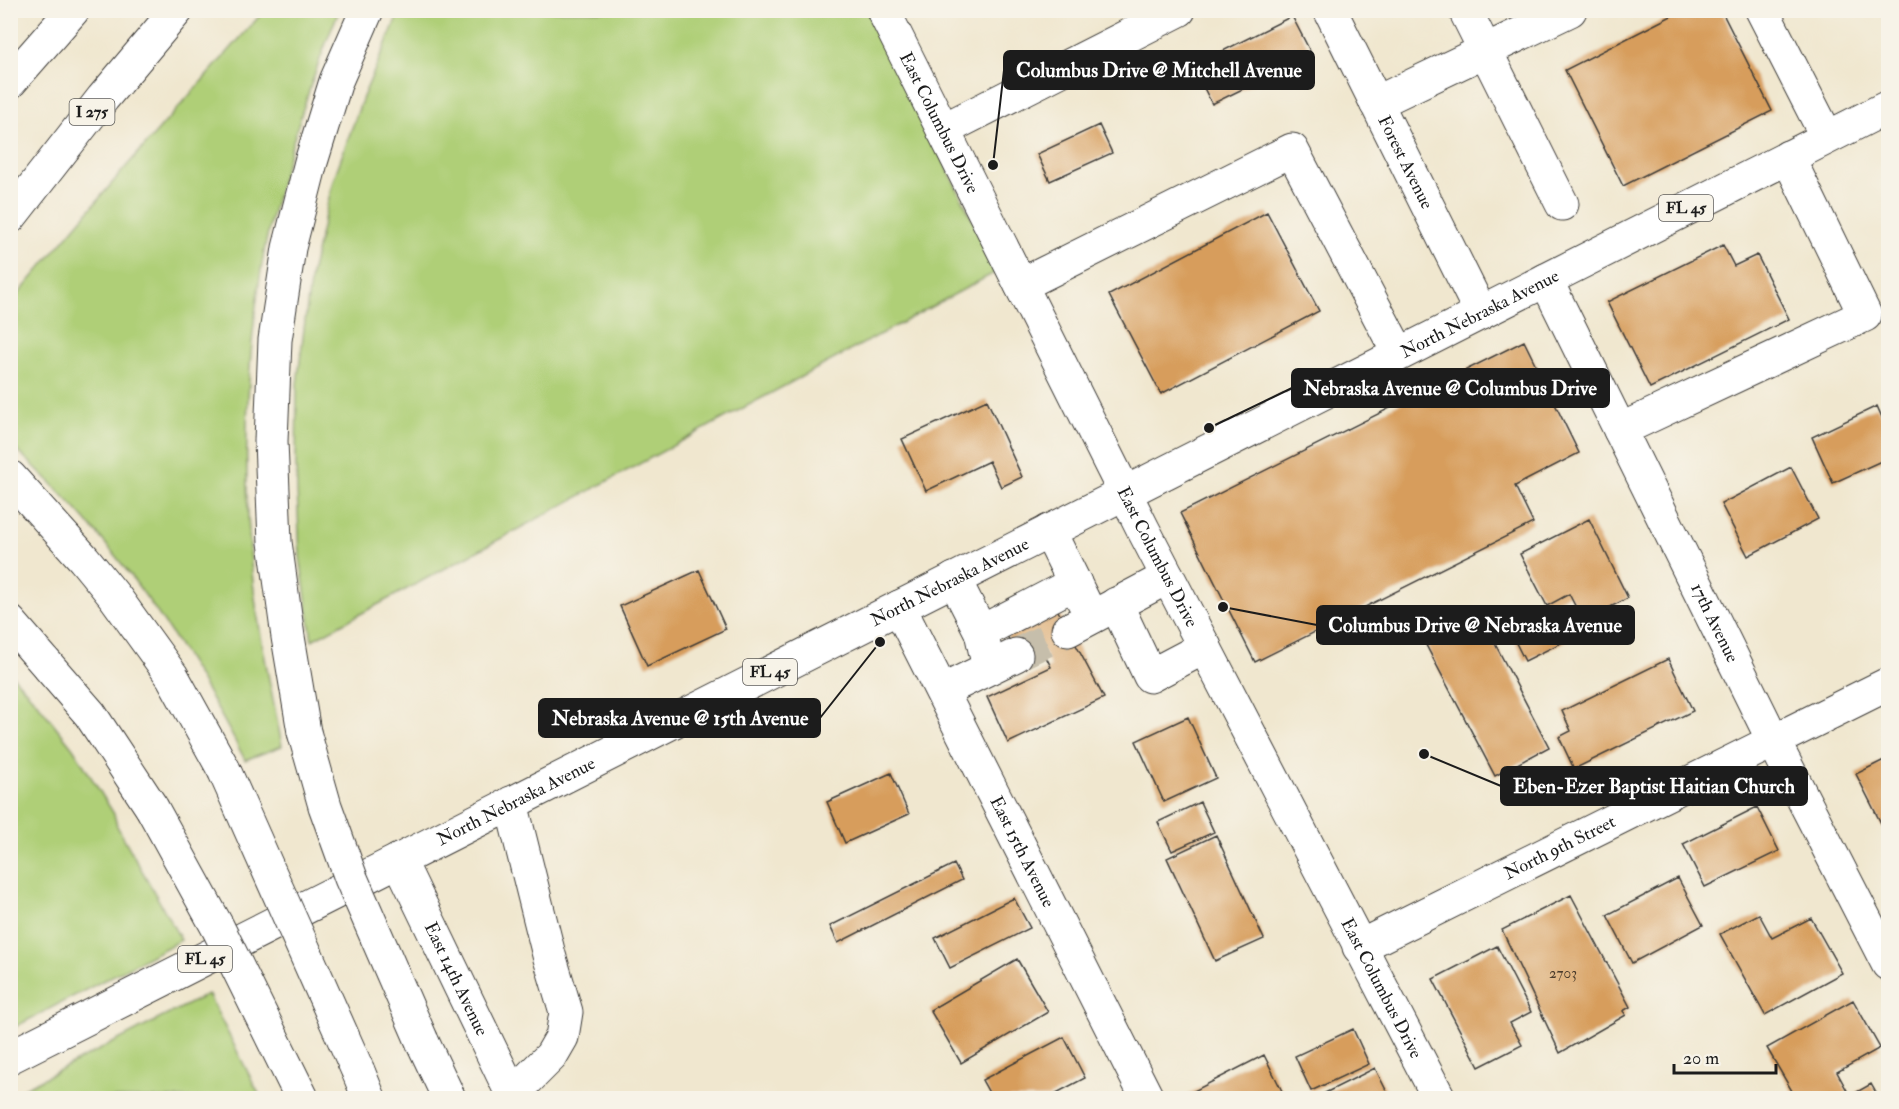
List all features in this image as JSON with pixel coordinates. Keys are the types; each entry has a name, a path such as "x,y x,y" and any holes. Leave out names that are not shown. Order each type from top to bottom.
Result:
{"main road":[{"path":"10,82 73,10"},
{"name":"I 275","path":"10,217 177,10"},
{"path":"367,10 336,81 311,162 289,248 275,340 271,441 275,542 304,732 325,806 351,878 449,1098"},
{"name":"East Columbus Drive","path":"883,10 1168,577 1439,1098"},
{"path":"943,130 1179,10"},
{"name":"Forest Avenue","path":"1330,10 1481,312"},
{"path":"1465,10 1562,204"},
{"path":"1376,103 1570,10"},
{"path":"1762,10 1827,137"},
{"name":"North Nebraska Avenue","path":"10,1057 1888,106"},
{"path":"1021,285 1292,150 1399,354"},
{"path":"1620,430 1865,315 1788,157"},
{"name":"17th Avenue","path":"1546,279 1774,742 1888,964"},
{"path":"10,477 84,558 172,676 224,770 364,1084"},
{"path":"1049,531 1092,617 1150,676 1205,647"},
{"path":"1092,617 1168,577"},
{"path":"942,691 1002,662 981,632 954,579"},
{"path":"981,632 1075,583"},
{"name":"East 15th Avenue","path":"899,606 1147,1098"},
{"path":"10,622 90,714 152,808 218,928 302,1098"},
{"name":"North 9th Street","path":"1359,947 1888,684"},
{"path":"511,803 549,955 566,1012 562,1037 551,1056 513,1096"},
{"name":"East 14th Avenue","path":"399,860 513,1096"}],"green space":[{"path":"264,11 339,11 313,78 275,203 263,258 253,330 247,439 252,573 263,648 282,746 245,760 197,674 143,592 81,515 11,445 10,304 124,169"},
{"path":"400,11 869,11 998,271 312,640 300,557 296,466 297,384 311,274 333,181 363,97"},
{"path":"11,674 73,748 114,814 117,826 181,940 11,1029"},
{"path":"208,994 261,1098 11,1098 11,1095"}],"building":[{"path":"1683,10 1721,10 1772,111 1623,186 1565,70"},
{"path":"1292,16 1312,55 1212,104 1193,66"},
{"path":"1099,125 1112,153 1050,181 1037,154"},
{"path":"1267,212 1319,311 1161,394 1109,295"},
{"path":"1723,245 1734,266 1757,255 1789,319 1650,388 1607,302"},
{"path":"1524,341 1579,453 1515,486 1533,523 1255,662 1180,513"},
{"path":"987,400 1022,477 1001,487 989,461 926,491 902,439"},
{"path":"1877,406 1888,431 1888,458 1833,483 1812,437"},
{"path":"1791,467 1818,519 1748,556 1721,504"},
{"path":"1589,519 1628,598 1583,621 1569,594 1547,606 1520,554"},
{"path":"699,570 726,629 647,666 620,606"},
{"path":"1057,609 1104,698 1008,743 987,697 1051,667 1044,653 1021,666 1006,633"},
{"path":"1554,614 1567,640 1525,661 1512,635"},
{"path":"1481,617 1549,747 1495,776 1426,645"},
{"path":"1668,659 1693,711 1574,769 1559,737 1571,731 1562,711"},
{"path":"1188,717 1216,778 1164,802 1136,741"},
{"path":"1888,758 1888,837 1856,774"},
{"path":"891,773 909,814 845,843 827,802"},
{"path":"1200,802 1214,832 1172,851 1158,822"},
{"path":"1757,807 1779,851 1705,887 1683,844"},
{"path":"1216,835 1264,939 1215,961 1167,858"},
{"path":"954,864 962,880 838,943 830,926"},
{"path":"1678,878 1703,925 1632,963 1607,915"},
{"path":"1571,895 1630,1007 1623,1011 1626,1015 1560,1053 1502,930"},
{"path":"1014,898 1030,928 950,968 935,938"},
{"path":"1759,914 1772,938 1811,918 1842,973 1765,1015 1720,934"},
{"path":"1497,946 1531,1012 1510,1023 1522,1045 1479,1067 1433,979"},
{"path":"1017,959 1048,1012 961,1063 930,1010"},
{"path":"1853,1000 1880,1048 1837,1072 1850,1096 1871,1084 1879,1098 1796,1098 1767,1048"},
{"path":"1353,1029 1369,1064 1311,1091 1295,1056"},
{"path":"1064,1037 1085,1078 1047,1098 992,1098 982,1080"},
{"path":"1264,1055 1284,1095 1276,1098 1190,1098 1188,1094"},
{"path":"1375,1068 1390,1098 1315,1098"}],"tunnel":[{"path":"1016,655 1068,630"}],"place":[{"name":"Columbus Drive @ Mitchell Avenue","path":"993,165"},
{"name":"Nebraska Avenue @ Columbus Drive","path":"1209,428"},
{"name":"Columbus Drive @ Nebraska Avenue","path":"1223,607"},
{"name":"Nebraska Avenue @ 15th Avenue","path":"880,642"},
{"name":"Eben-Ezer Baptist Haitian Church","path":"1424,754"}]}
